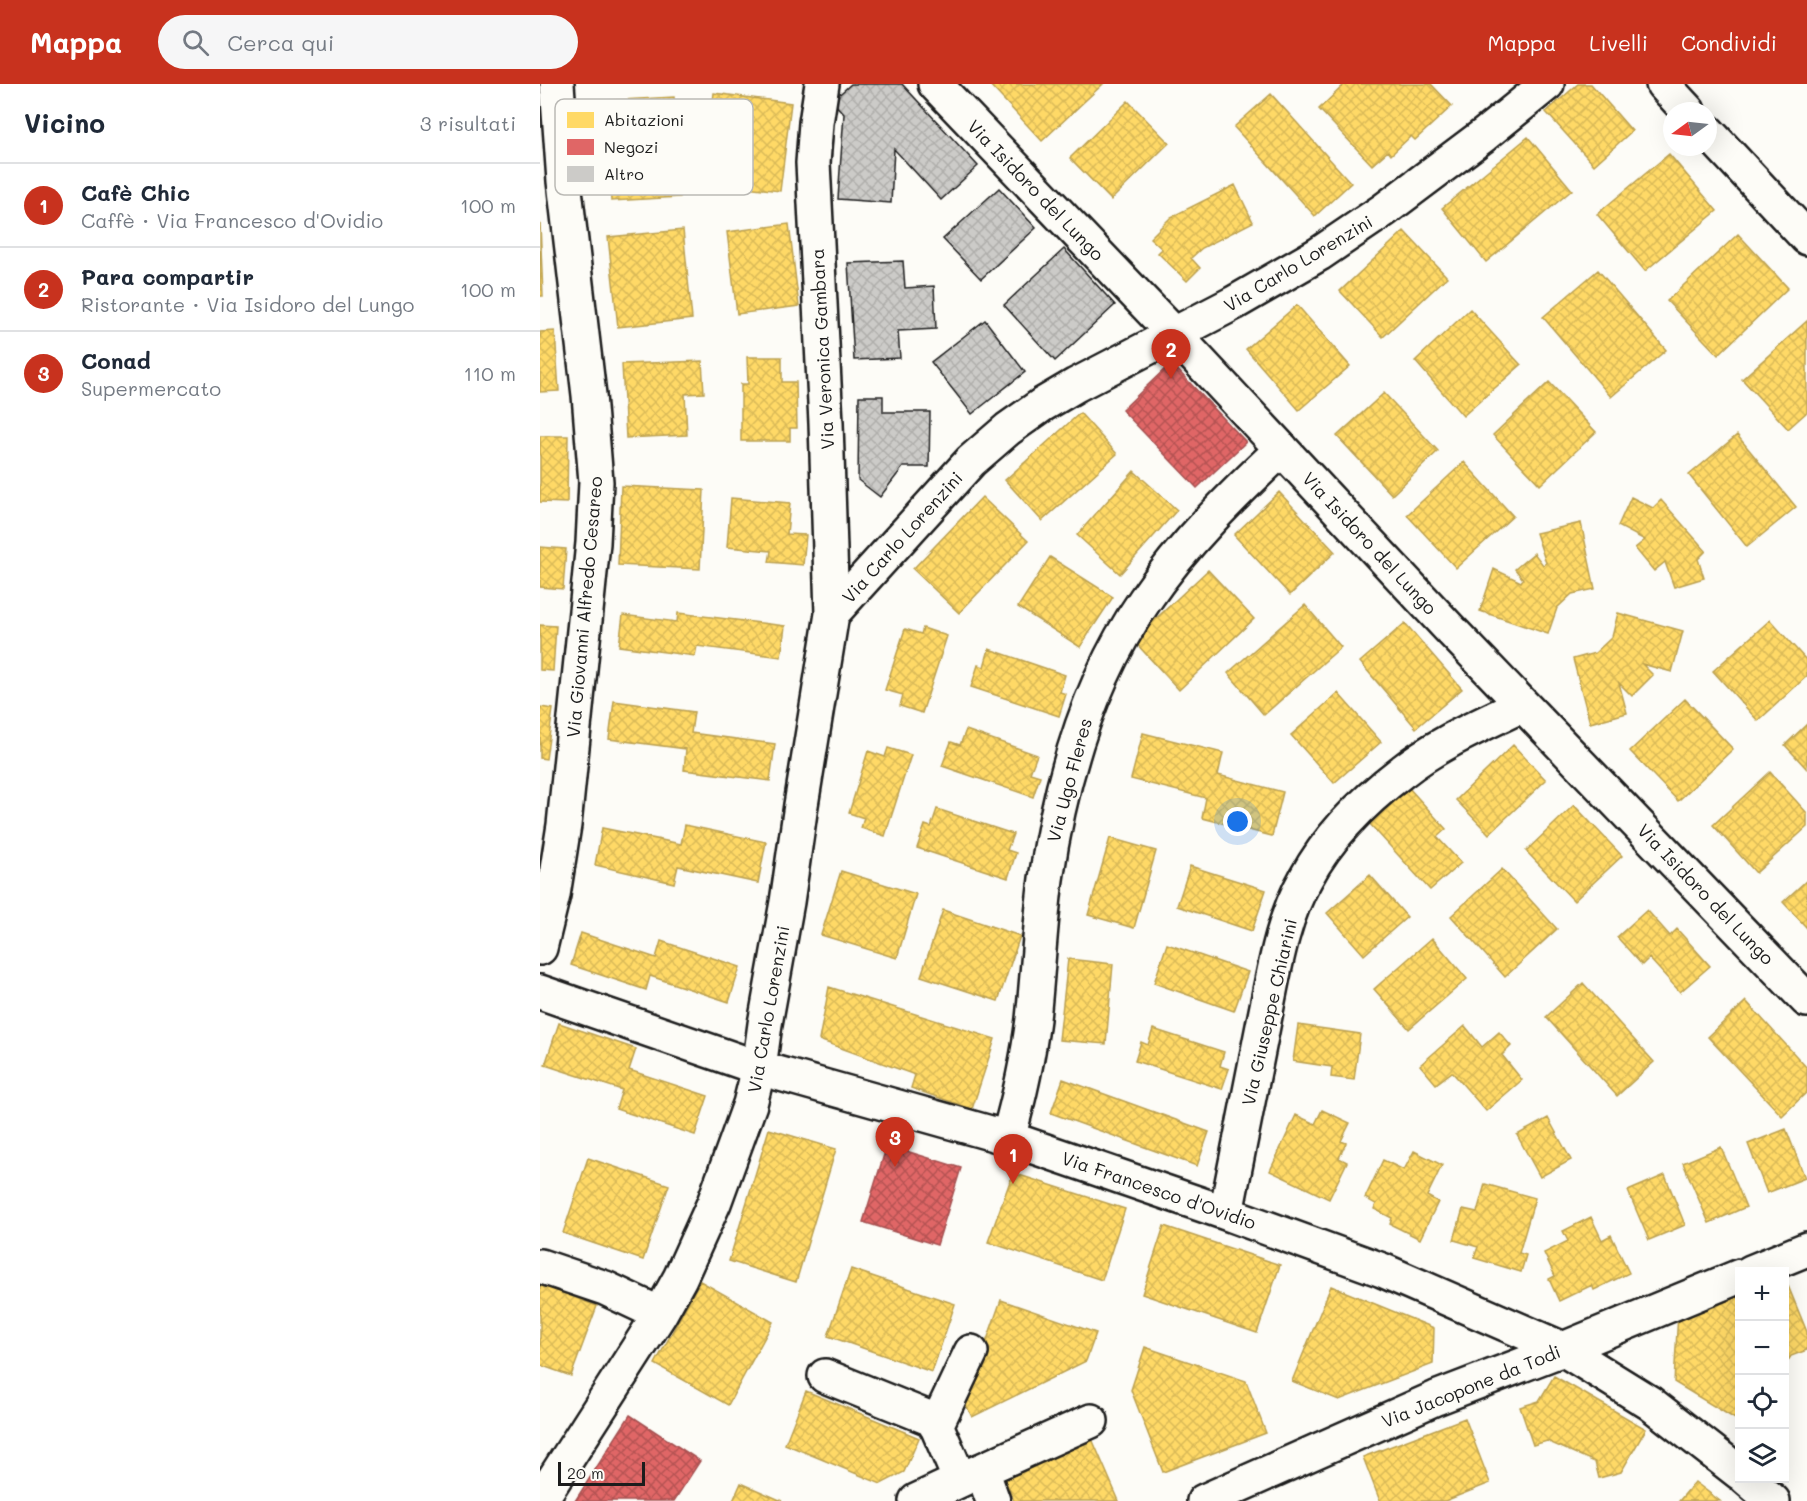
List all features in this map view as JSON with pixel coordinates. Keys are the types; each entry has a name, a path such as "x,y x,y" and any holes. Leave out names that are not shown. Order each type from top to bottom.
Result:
{"street":[{"name":"Via Giovanni Alfredo Cesareo","path":"557,84 558,99"},
{"name":"Via Veronica Gambara","path":"822,84 816,114 813,163 826,423 832,614"},
{"name":"Via Isidoro del Lungo","path":"935,84 1175,335 1522,705 1807,1000"},
{"name":"Via Carlo Lorenzini","path":"540,1501 660,1314 689,1261 714,1203 744,1122 759,1068 832,614 971,461 994,440 1042,405 1076,385 1261,288 1341,240 1484,135 1547,84"},
{"path":"1663,84 1680,102"},
{"path":"1717,142 1807,238"},
{"name":"Via Giovanni Alfredo Cesareo","path":"540,948 553,895 563,836 593,543 596,482 589,395 566,195"},
{"name":"Via Ugo Fleres","path":"1008,1138 1019,1100 1029,1047 1043,904 1056,817 1088,707 1112,655 1145,599 1212,518 1282,449"},
{"name":"Via Giuseppe Chiarini","path":"1226,1213 1276,963 1289,917 1305,878 1338,831 1368,800 1405,769 1446,744 1522,705"},
{"name":"Via Francesco d'Ovidio","path":"540,992 759,1068 1008,1138 1382,1269 1563,1349 1650,1403 1735,1469"},
{"path":"1763,1267 1807,1249"},
{"path":"540,1266 604,1288 660,1314"},
{"name":"Via Jacopone da Todi","path":"1204,1501 1436,1398 1563,1349 1735,1278"},
{"path":"936,1426 971,1352"},
{"path":"825,1376 934,1420 971,1475 993,1501"},
{"path":"916,1501 1091,1421"},
{"path":"1751,1483 1773,1501"}],"building: Abitazioni":[{"path":"989,84 1103,84 1042,141"},
{"path":"1345,84 1431,84 1452,106 1415,140 1411,136 1391,155 1388,151 1372,165 1319,109"},
{"path":"1578,84 1591,84 1632,131 1594,165 1546,112"},
{"path":"714,93 791,103 780,191 753,188 753,99 713,99"},
{"path":"1271,94 1351,183 1315,216 1234,127"},
{"path":"674,97 674,99 640,99"},
{"path":"1128,101 1169,143 1111,200 1070,158"},
{"path":"1528,137 1572,190 1486,262 1442,208"},
{"path":"1667,156 1671,156 1717,211 1645,271 1597,214"},
{"path":"1235,185 1253,222 1202,248 1191,258 1200,268 1187,281 1158,253 1162,249 1150,238 1171,217"},
{"path":"611,195 680,195 680,197 611,201"},
{"path":"540,223 543,296 540,296"},
{"path":"789,224 799,306 737,314 727,232"},
{"path":"683,230 692,319 618,327 608,237"},
{"path":"1404,231 1447,277 1383,337 1340,291"},
{"path":"1738,234 1788,288 1718,355 1667,301"},
{"path":"1598,270 1666,350 1611,397 1543,317"},
{"path":"1297,305 1350,366 1299,410 1246,349"},
{"path":"1470,309 1521,365 1463,416 1415,361"},
{"path":"1807,321 1807,412 1788,429 1742,379"},
{"path":"555,331 559,391 540,392 540,332"},
{"path":"747,357 782,357 782,382 796,382 797,428 790,428 790,441 741,441 741,384 748,384"},
{"path":"702,361 704,393 685,394 687,435 626,438 622,364"},
{"path":"1549,382 1596,432 1540,485 1493,435"},
{"path":"1384,393 1438,451 1392,495 1337,436"},
{"path":"1080,413 1117,454 1042,521 1005,480"},
{"path":"1737,435 1796,507 1747,547 1689,475"},
{"path":"540,436 568,436 567,503 540,502"},
{"path":"1464,462 1513,516 1456,568 1407,515"},
{"path":"1134,471 1177,510 1120,574 1077,535"},
{"path":"621,486 704,490 700,569 618,565"},
{"path":"1279,492 1335,552 1290,595 1234,535"},
{"path":"982,497 1028,541 959,613 913,569"},
{"path":"1631,497 1653,508 1661,500 1706,551 1698,559 1704,578 1674,587 1665,562 1654,571 1635,548 1645,540 1618,526"},
{"path":"731,498 790,503 787,534 806,535 803,565 769,562 771,551 727,547"},
{"path":"1581,523 1595,589 1572,594 1557,608 1548,634 1480,611 1494,569 1521,582 1523,579 1515,569 1534,553 1543,565 1546,563 1536,533"},
{"path":"540,547 566,549 563,589 540,587"},
{"path":"1050,557 1113,597 1080,647 1018,607"},
{"path":"1208,570 1254,619 1179,690 1133,640"},
{"path":"1305,605 1341,647 1264,715 1228,673"},
{"path":"678,613 785,626 781,657 697,646 695,656 619,646 623,615 677,622"},
{"path":"1618,613 1683,631 1672,672 1642,664 1653,675 1632,696 1619,683 1627,713 1590,723 1573,659 1595,653 1612,637"},
{"path":"1770,620 1807,661 1807,676 1758,721 1713,671"},
{"path":"1405,623 1462,689 1416,728 1360,662"},
{"path":"540,625 556,626 553,671 540,670"},
{"path":"923,628 947,636 922,713 900,706 903,695 885,690 905,629 921,634"},
{"path":"989,649 1065,675 1060,692 1066,694 1059,716 971,687 978,665 984,667"},
{"path":"1338,693 1381,742 1334,783 1291,735"},
{"path":"1685,699 1733,749 1678,801 1630,751"},
{"path":"614,701 694,712 691,733 775,744 770,781 684,770 686,749 609,739"},
{"path":"540,707 553,709 546,759 540,758"},
{"path":"1807,724 1807,769 1785,745"},
{"path":"966,730 1037,755 1030,773 1040,776 1033,797 942,766 951,742 960,745"},
{"path":"1143,733 1223,753 1218,775 1283,792 1272,836 1202,818 1206,798 1131,779"},
{"path":"1513,745 1546,780 1489,834 1456,800"},
{"path":"888,748 911,755 885,836 861,828 864,818 849,813 868,751 885,757"},
{"path":"1770,772 1807,813 1807,827 1756,873 1713,825"},
{"path":"1408,787 1446,829 1437,837 1461,863 1430,890 1369,823"},
{"path":"1574,805 1622,856 1574,901 1526,851"},
{"path":"937,809 1013,834 1007,850 1016,853 1008,878 917,848 925,825 931,827"},
{"path":"685,825 766,842 758,883 678,866 674,883 595,865 602,828 681,844"},
{"path":"1110,838 1156,851 1134,928 1088,915"},
{"path":"1190,866 1266,890 1252,931 1177,906"},
{"path":"1502,869 1557,929 1505,977 1451,916"},
{"path":"841,871 916,894 897,958 821,935"},
{"path":"1370,875 1407,917 1364,955 1327,913"},
{"path":"1807,880 1807,928 1783,902"},
{"path":"943,910 1020,936 998,1001 921,976"},
{"path":"1647,910 1670,936 1677,929 1710,966 1680,992 1649,958 1642,965 1617,937"},
{"path":"581,933 656,958 661,941 740,967 729,1002 650,976 646,990 571,965"},
{"path":"1432,938 1467,979 1409,1029 1374,989"},
{"path":"1167,944 1248,972 1234,1011 1154,983"},
{"path":"1068,959 1113,964 1106,1044 1059,1040"},
{"path":"1583,983 1654,1062 1617,1096 1546,1017"},
{"path":"829,987 995,1039 972,1109 911,1088 915,1075 819,1040"},
{"path":"1746,1001 1807,1068 1807,1092 1782,1116 1708,1037"},
{"path":"559,1023 636,1049 629,1070 708,1096 695,1135 616,1109 622,1090 545,1065"},
{"path":"1298,1025 1360,1034 1354,1080 1331,1077 1332,1067 1293,1061"},
{"path":"1465,1026 1482,1047 1499,1032 1511,1046 1502,1055 1522,1080 1486,1111 1452,1072 1436,1084 1420,1065"},
{"path":"1153,1029 1224,1052 1220,1066 1229,1069 1222,1089 1135,1061 1141,1042 1148,1045"},
{"path":"1063,1079 1209,1132 1197,1166 1051,1113"},
{"path":"1322,1110 1350,1123 1341,1141 1346,1143 1339,1158 1347,1162 1329,1199 1270,1171 1296,1115 1315,1124"},
{"path":"1548,1118 1571,1160 1540,1177 1517,1135"},
{"path":"769,1129 836,1149 796,1282 729,1261"},
{"path":"1786,1129 1805,1178 1767,1193 1748,1144"},
{"path":"1721,1147 1746,1207 1709,1223 1683,1163"},
{"path":"1414,1151 1442,1165 1427,1196 1438,1202 1420,1239 1390,1224 1392,1218 1374,1209 1376,1204 1365,1198 1383,1160 1404,1170"},
{"path":"588,1158 669,1185 643,1260 563,1233"},
{"path":"1013,1173 1125,1209 1102,1280 988,1242"},
{"path":"1665,1175 1685,1225 1649,1240 1628,1191"},
{"path":"1485,1184 1535,1198 1519,1253 1526,1255 1521,1272 1474,1258 1478,1247 1454,1240 1463,1209 1477,1212"},
{"path":"1591,1217 1602,1240 1611,1235 1629,1273 1594,1290 1592,1285 1559,1301 1549,1279 1555,1276 1544,1253 1568,1241 1563,1231"},
{"path":"1164,1226 1280,1265 1257,1333 1142,1294"},
{"path":"851,1269 955,1304 932,1372 828,1336"},
{"path":"700,1281 773,1322 728,1405 655,1364"},
{"path":"540,1284 597,1306 571,1376 540,1365"},
{"path":"1331,1286 1434,1328 1433,1364 1339,1400 1292,1381"},
{"path":"1789,1288 1807,1332 1807,1350 1791,1356 1789,1359"},
{"path":"1735,1290 1735,1419 1674,1382 1678,1313"},
{"path":"1001,1300 1096,1333 1086,1361 972,1417 965,1403"},
{"path":"1145,1347 1246,1381 1266,1433 1163,1472 1131,1390"},
{"path":"1554,1376 1646,1429 1621,1472 1599,1478 1595,1462 1547,1441 1533,1445 1520,1407 1539,1401"},
{"path":"806,1391 919,1438 904,1472 881,1484 785,1444"},
{"path":"1465,1418 1490,1483 1445,1501 1380,1501 1363,1457"},
{"path":"1089,1432 1119,1501 1014,1501 1001,1470"},
{"path":"1695,1482 1720,1501 1679,1501"},
{"path":"741,1483 782,1501 733,1501"}],"building: Negozi":[{"path":"1171,363 1246,442 1197,488 1122,410"},
{"path":"887,1145 961,1168 937,1245 863,1222"},
{"path":"630,1415 700,1461 674,1501 575,1501"}],"building: Altro":[{"path":"851,84 902,84 978,166 941,200 894,149 891,203 838,199 844,114 832,101"},
{"path":"999,188 1036,228 981,279 943,239"},
{"path":"1064,249 1115,305 1055,361 1004,305"},
{"path":"903,261 905,288 934,286 936,329 898,331 900,358 854,360 848,263"},
{"path":"985,320 1025,372 972,414 931,362"},
{"path":"859,396 883,396 883,412 930,412 929,467 903,467 880,497 858,480"}],"place":[{"name":"Para compartir","path":"1171,379"},
{"name":"Conad","path":"895,1167"},
{"name":"Cafè Chic","path":"1013,1184"}]}
